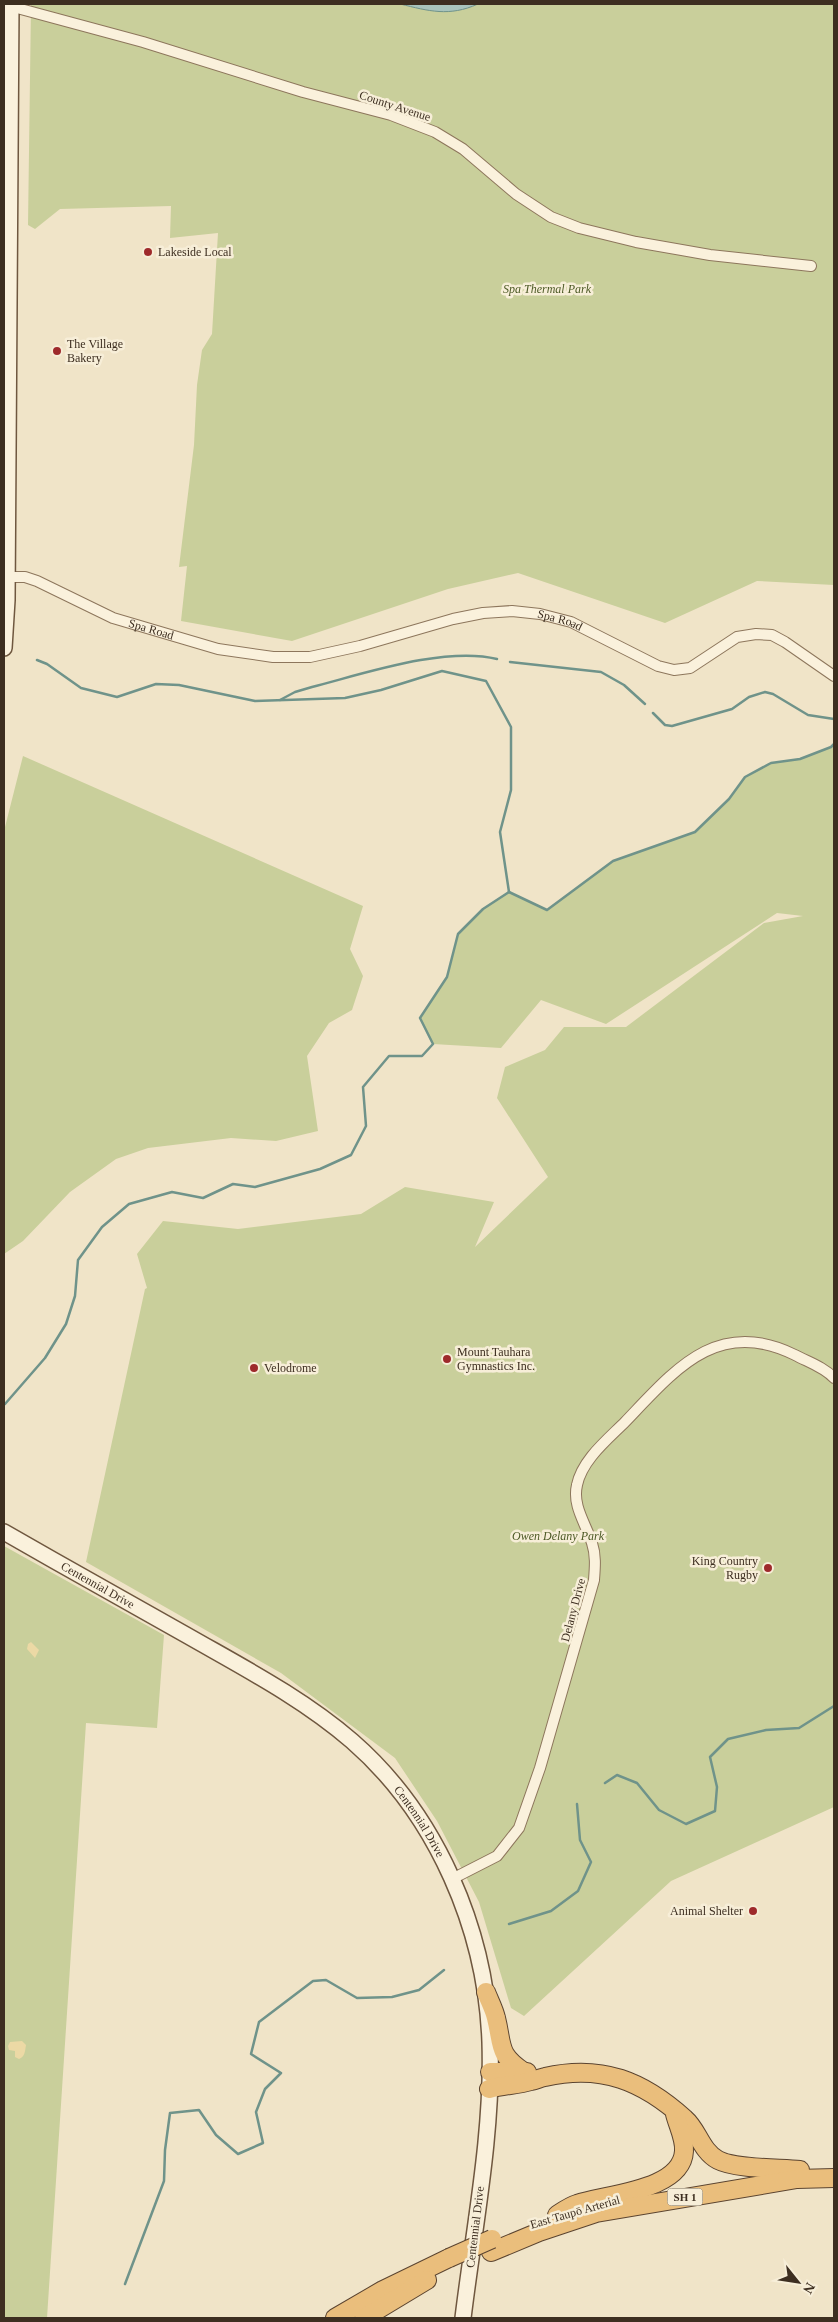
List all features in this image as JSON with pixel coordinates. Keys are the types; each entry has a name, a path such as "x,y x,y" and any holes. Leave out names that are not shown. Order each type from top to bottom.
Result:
{"highway":[{"path":"486,1992 496,2018 502,2052 514,2065 524,2072"},
{"path":"490,2080 524,2072 533,2072 544,2077"},
{"path":"490,2080 532,2081 544,2077 590,2073 618,2077 645,2088 674,2110 686,2120 708,2152 719,2160 739,2165 800,2170"},
{"path":"557,2215 575,2204 658,2184 675,2172 683,2159 684,2152 674,2110"},
{"name":"East Taupō Arterial","path":"354,2318 445,2268 557,2215 664,2189 800,2170 834,2168"},
{"name":"East Taupō Arterial","path":"491,2246 596,2213 797,2179 834,2178"},
{"path":"364,2318 445,2268"},
{"name":"East Taupō Arterial","path":"334,2318 384,2290 445,2268"}],"main road":[{"path":"4,648 7,577 6,394 10,6"},
{"name":"Centennial Drive","path":"4,1532 273,1684 326,1721 358,1747 397,1786 428,1832 452,1879 470,1928 486,1992 490,2080 482,2176 464,2318"}],"street":[{"name":"County Avenue","path":"10,6 143,42 304,92 391,115 435,132 463,149 516,194 544,212 579,228 636,242 710,255 811,266"},
{"name":"Spa Road","path":"7,577 25,577 37,581 113,618 218,649 273,657 310,657 360,646 453,619 483,613 512,611 540,614 571,622 658,666 674,670 690,668 737,637 756,634 772,635 834,676"},
{"name":"Delany Drive","path":"452,1879 497,1856 505,1848 519,1828 540,1768 594,1580 595,1558 592,1543 577,1506 576,1486 581,1471 598,1450 674,1371 698,1354 730,1343 753,1340 784,1350 828,1372 834,1378"}],"green space":[{"name":"Spa Thermal Park","path":"31,4 400,4 430,11 448,12 478,4 834,4 834,585 757,581 665,623 518,573 448,589 292,641 181,621 187,566 179,567 194,445 197,385 202,350 212,334 218,233 170,238 171,206 60,209 35,229 28,225"},
{"name":"Owen Delany Park","path":"834,744 834,1807 671,1881 524,2016 511,2008 479,1902 437,1821 395,1758 281,1673 86,1562 145,1289 147,1288 137,1254 163,1221 238,1229 361,1214 405,1187 494,1202 475,1247 548,1177 497,1098 505,1067 545,1050 564,1027 626,1027 764,923 803,916 777,913 606,1024 541,1000 501,1048 433,1044 420,1018 447,977 458,934 483,909 509,892 547,910 613,861 695,832 729,799 745,777 771,763 800,759 831,747"},
{"path":"23,756 363,906 350,949 363,976 352,1010 329,1023 307,1056 318,1131 276,1141 231,1138 148,1148 116,1159 70,1192 23,1241 4,1254 4,831"},
{"path":"4,1546 164,1635 157,1728 86,1723 47,2318 4,2318"}],"sand":[{"path":"31,1642 39,1650 35,1658 27,1649 28,1644"},
{"path":"22,2041 26,2045 24,2055 19,2059 15,2057 15,2051 9,2050 8,2046 10,2042"}],"water":[{"path":"400,4 478,4 468,8 439,12"}],"waterway":[{"path":"280,700 295,692 404,663 453,656 476,656 497,659"},
{"path":"37,660 47,664 81,688 117,697 156,684 179,685 255,701 345,698 381,690 442,671 486,681 511,727 511,790 500,832 509,892"},
{"path":"510,662 601,672 624,685 645,704"},
{"path":"653,713 665,725 672,726 732,709 749,697 765,692 773,694 808,715 834,719"},
{"path":"509,892 547,910 613,861 695,832 729,799 745,777 771,763 800,759 831,747 834,744"},
{"path":"5,1404 45,1358 66,1324 75,1296 78,1260 102,1227 129,1204 172,1192 203,1198 233,1184 255,1187 320,1169 351,1155 366,1126 363,1087 389,1056 422,1056 433,1044 420,1018 447,977 458,934 483,909 509,892"},
{"path":"605,1783 617,1775 637,1783 659,1810 686,1824 715,1811 717,1787 710,1757 728,1739 766,1730 799,1728 834,1706"},
{"path":"509,1924 551,1911 578,1891 591,1862 580,1840 577,1804"},
{"path":"125,2284 164,2181 165,2150 170,2113 199,2110 216,2135 238,2154 263,2143 256,2112 265,2089 281,2073 251,2054 259,2022 313,1981 326,1980 357,1998 392,1997 419,1990 444,1970"}],"place":[{"name":"Lakeside Local","path":"148,252"},
{"name":"The Village Bakery","path":"57,351"},
{"name":"Mount Tauhara Gymnastics Inc.","path":"447,1359"},
{"name":"Velodrome","path":"254,1368"},
{"name":"King Country Rugby","path":"768,1568"},
{"name":"Animal Shelter","path":"753,1911"}]}
